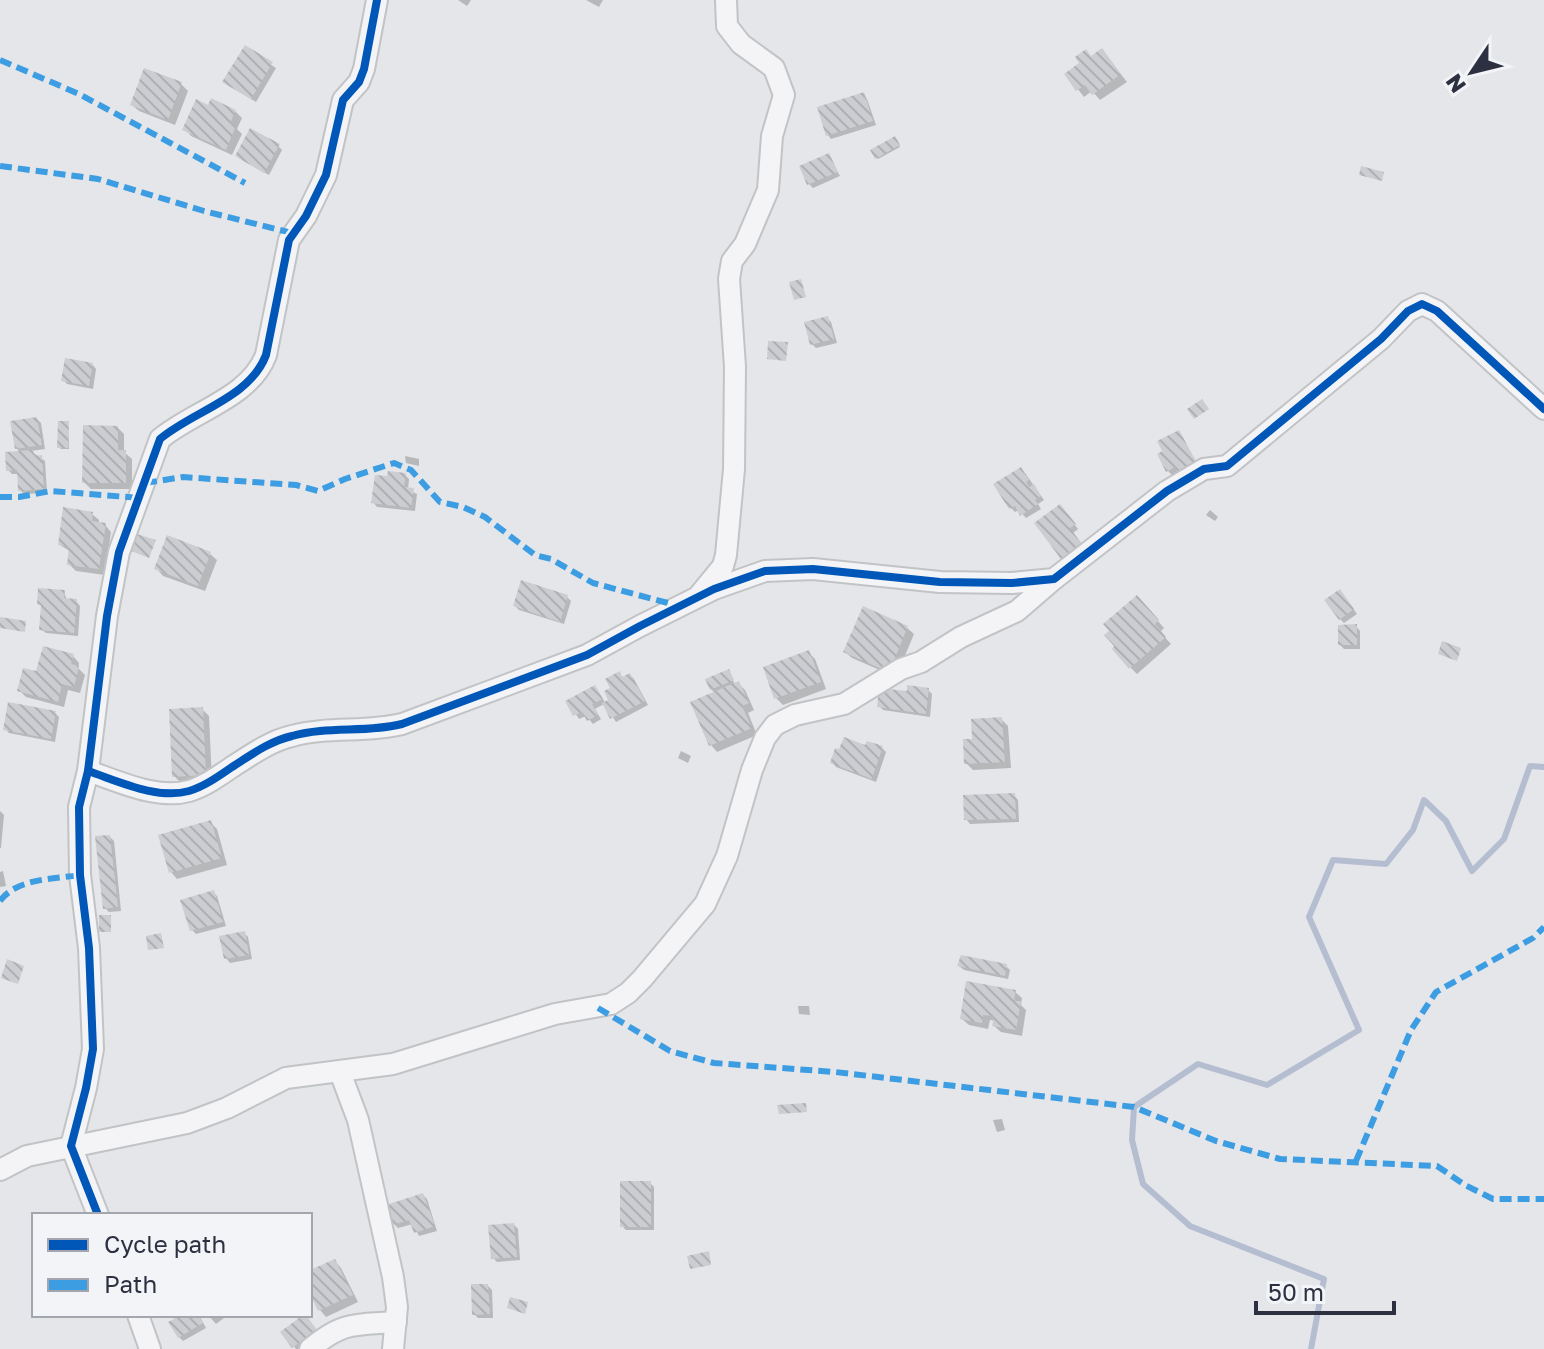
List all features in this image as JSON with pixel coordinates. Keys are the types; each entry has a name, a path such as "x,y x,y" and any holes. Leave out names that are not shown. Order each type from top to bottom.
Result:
{"street":[{"path":"97,1213 71,1146 93,1049 93,997 78,834 79,807 88,771 107,616 119,552 160,439 240,388 261,369 289,240 306,216 326,175 343,100 359,82 364,69 377,0"},
{"path":"698,597 714,579 726,555 734,469 735,367 729,279 732,261 745,244 768,190 772,136 784,95 774,68 741,44 727,26 726,0"},
{"path":"0,1170 27,1156 187,1123 227,1108 286,1078 393,1064 483,1039 555,1014 611,1004 628,993 705,904 727,856 765,738 775,725 795,715 844,704 901,669 921,662 961,637 1017,611 1167,491 1204,469 1227,466 1381,339 1408,311 1422,304 1448,320 1493,365 1518,383 1544,409"},
{"path":"88,771 138,787 174,793 188,791 290,736 323,731 379,730 559,667 698,597 765,571 813,569 940,582 1012,583 1054,579"},
{"path":"340,1072 358,1120 393,1277 396,1322 393,1349"},
{"path":"139,1317 150,1349"},
{"path":"310,1349 346,1325 396,1322"}],"building":[{"path":"245,45 273,62 251,99 222,82"},
{"path":"1102,48 1121,74 1092,95 1085,85 1076,91 1064,74 1079,63 1075,57 1086,49 1091,56"},
{"path":"144,68 182,82 168,120 130,105"},
{"path":"864,92 873,121 826,136 817,107"},
{"path":"211,98 236,110 230,123 236,126 226,150 182,130 196,99 208,105"},
{"path":"250,128 280,144 264,173 235,156"},
{"path":"895,136 900,145 875,159 870,150"},
{"path":"829,153 838,172 807,185 799,166"},
{"path":"1361,166 1384,172 1382,181 1359,175"},
{"path":"801,279 806,297 794,300 789,282"},
{"path":"828,316 834,339 810,345 804,322"},
{"path":"768,341 788,342 786,361 767,359"},
{"path":"65,358 93,363 89,386 61,381"},
{"path":"1202,399 1209,409 1194,419 1187,409"},
{"path":"37,417 42,445 15,449 10,421"},
{"path":"58,421 69,421 68,448 57,448"},
{"path":"83,425 118,426 118,450 126,450 126,483 82,483"},
{"path":"1179,430 1197,463 1178,473 1175,467 1166,472 1157,454 1162,451 1157,441"},
{"path":"33,450 34,456 42,455 44,489 18,491 17,470 6,471 5,452"},
{"path":"1021,467 1029,480 1026,482 1029,487 1034,484 1041,496 1035,500 1038,504 1020,516 1015,506 1009,509 993,484"},
{"path":"388,471 406,473 404,487 414,488 411,508 371,503 375,475 387,476"},
{"path":"1060,504 1076,524 1070,528 1082,544 1061,559 1034,523"},
{"path":"63,507 93,512 92,521 106,523 99,569 67,565 69,547 58,545"},
{"path":"137,534 156,540 149,558 131,551"},
{"path":"167,535 211,552 198,586 154,569"},
{"path":"521,580 568,595 560,622 513,606"},
{"path":"38,588 65,590 64,598 77,599 74,633 39,630 41,605 37,604"},
{"path":"1340,589 1354,609 1339,620 1324,600"},
{"path":"1137,595 1159,620 1155,624 1166,637 1129,669 1112,649 1114,646 1104,635 1109,631 1103,624"},
{"path":"863,606 908,626 889,672 843,652"},
{"path":"0,617 26,621 25,632 0,628"},
{"path":"1357,624 1357,645 1338,645 1338,625"},
{"path":"1442,641 1461,648 1457,661 1438,654"},
{"path":"43,646 74,654 71,664 79,666 74,687 62,684 58,702 17,691 23,668 36,671"},
{"path":"809,650 821,682 774,699 763,667"},
{"path":"729,669 734,680 710,690 705,679"},
{"path":"620,671 622,677 630,673 645,701 610,719 602,703 608,700 604,691 610,688 605,679"},
{"path":"739,681 749,703 742,706 752,728 709,746 690,702"},
{"path":"595,685 603,699 592,704 598,715 587,721 582,712 573,716 565,701"},
{"path":"907,685 929,688 926,714 877,707 879,688 907,691"},
{"path":"8,702 56,711 51,739 3,730"},
{"path":"203,707 206,775 172,777 169,709"},
{"path":"1002,717 1005,762 964,764 963,739 972,739 971,719"},
{"path":"844,737 865,745 867,741 883,746 872,779 830,763 835,748 839,749"},
{"path":"1015,793 1016,819 964,820 963,795"},
{"path":"211,820 222,858 169,873 158,835"},
{"path":"110,835 118,907 103,909 95,836"},
{"path":"214,890 223,922 190,931 180,900"},
{"path":"99,915 111,915 111,932 99,932"},
{"path":"245,931 249,955 224,959 219,936"},
{"path":"161,933 164,948 148,950 146,936"},
{"path":"961,955 1007,964 1005,976 957,966"},
{"path":"7,959 24,966 18,984 1,978"},
{"path":"966,981 1016,990 1014,1001 1021,1001 1016,1030 992,1026 994,1016 983,1015 982,1023 960,1019"},
{"path":"806,1103 807,1112 779,1114 777,1105"},
{"path":"620,1181 651,1181 651,1227 620,1227"},
{"path":"423,1193 435,1226 414,1233 409,1220 392,1225 386,1205"},
{"path":"514,1223 517,1257 491,1259 488,1225"},
{"path":"709,1251 711,1265 690,1269 687,1256"},
{"path":"335,1259 353,1295 318,1311 312,1298 312,1269"},
{"path":"471,1284 488,1284 490,1314 472,1315"},
{"path":"510,1297 528,1302 525,1314 507,1308"},
{"path":"199,1317 203,1323 178,1338 168,1322"},
{"path":"300,1317 307,1317 317,1330 292,1348 280,1332"}],"waterway":[{"path":"1311,1349 1324,1279 1190,1226 1143,1184 1132,1140 1134,1107 1198,1064 1267,1085 1359,1030 1309,917 1333,860 1386,864 1413,830 1424,800 1446,821 1472,871 1504,839 1530,766 1544,767"}],"marked path":[{"path":"0,60 79,94 245,183"},
{"path":"0,166 98,179 204,211 292,233"},
{"path":"145,483 183,477 296,485 318,491 394,463 411,470 440,502 463,507 485,517 535,555 551,559 593,583 679,606"},
{"path":"0,497 51,491 140,498"},
{"path":"0,901 7,893 26,884 80,875"},
{"path":"1356,1161 1411,1030 1436,992 1533,938 1544,927"},
{"path":"598,1008 670,1051 714,1063 835,1072 1134,1107 1216,1141 1280,1159 1437,1166 1493,1199 1544,1199"}],"cycle path":[{"path":"97,1213 71,1146 93,1049 89,948 80,875 79,807 88,771 107,616 119,552 160,439 234,393 258,370 266,355 289,240 306,216 326,175 343,100 359,82 364,69 377,0"},
{"path":"88,771 151,791 189,791 276,741 306,733 402,724 587,655 714,589 765,571 813,569 940,582 1012,583 1054,579 1167,491 1204,469 1227,466 1381,339 1408,311 1422,304 1437,311 1544,409"}]}
